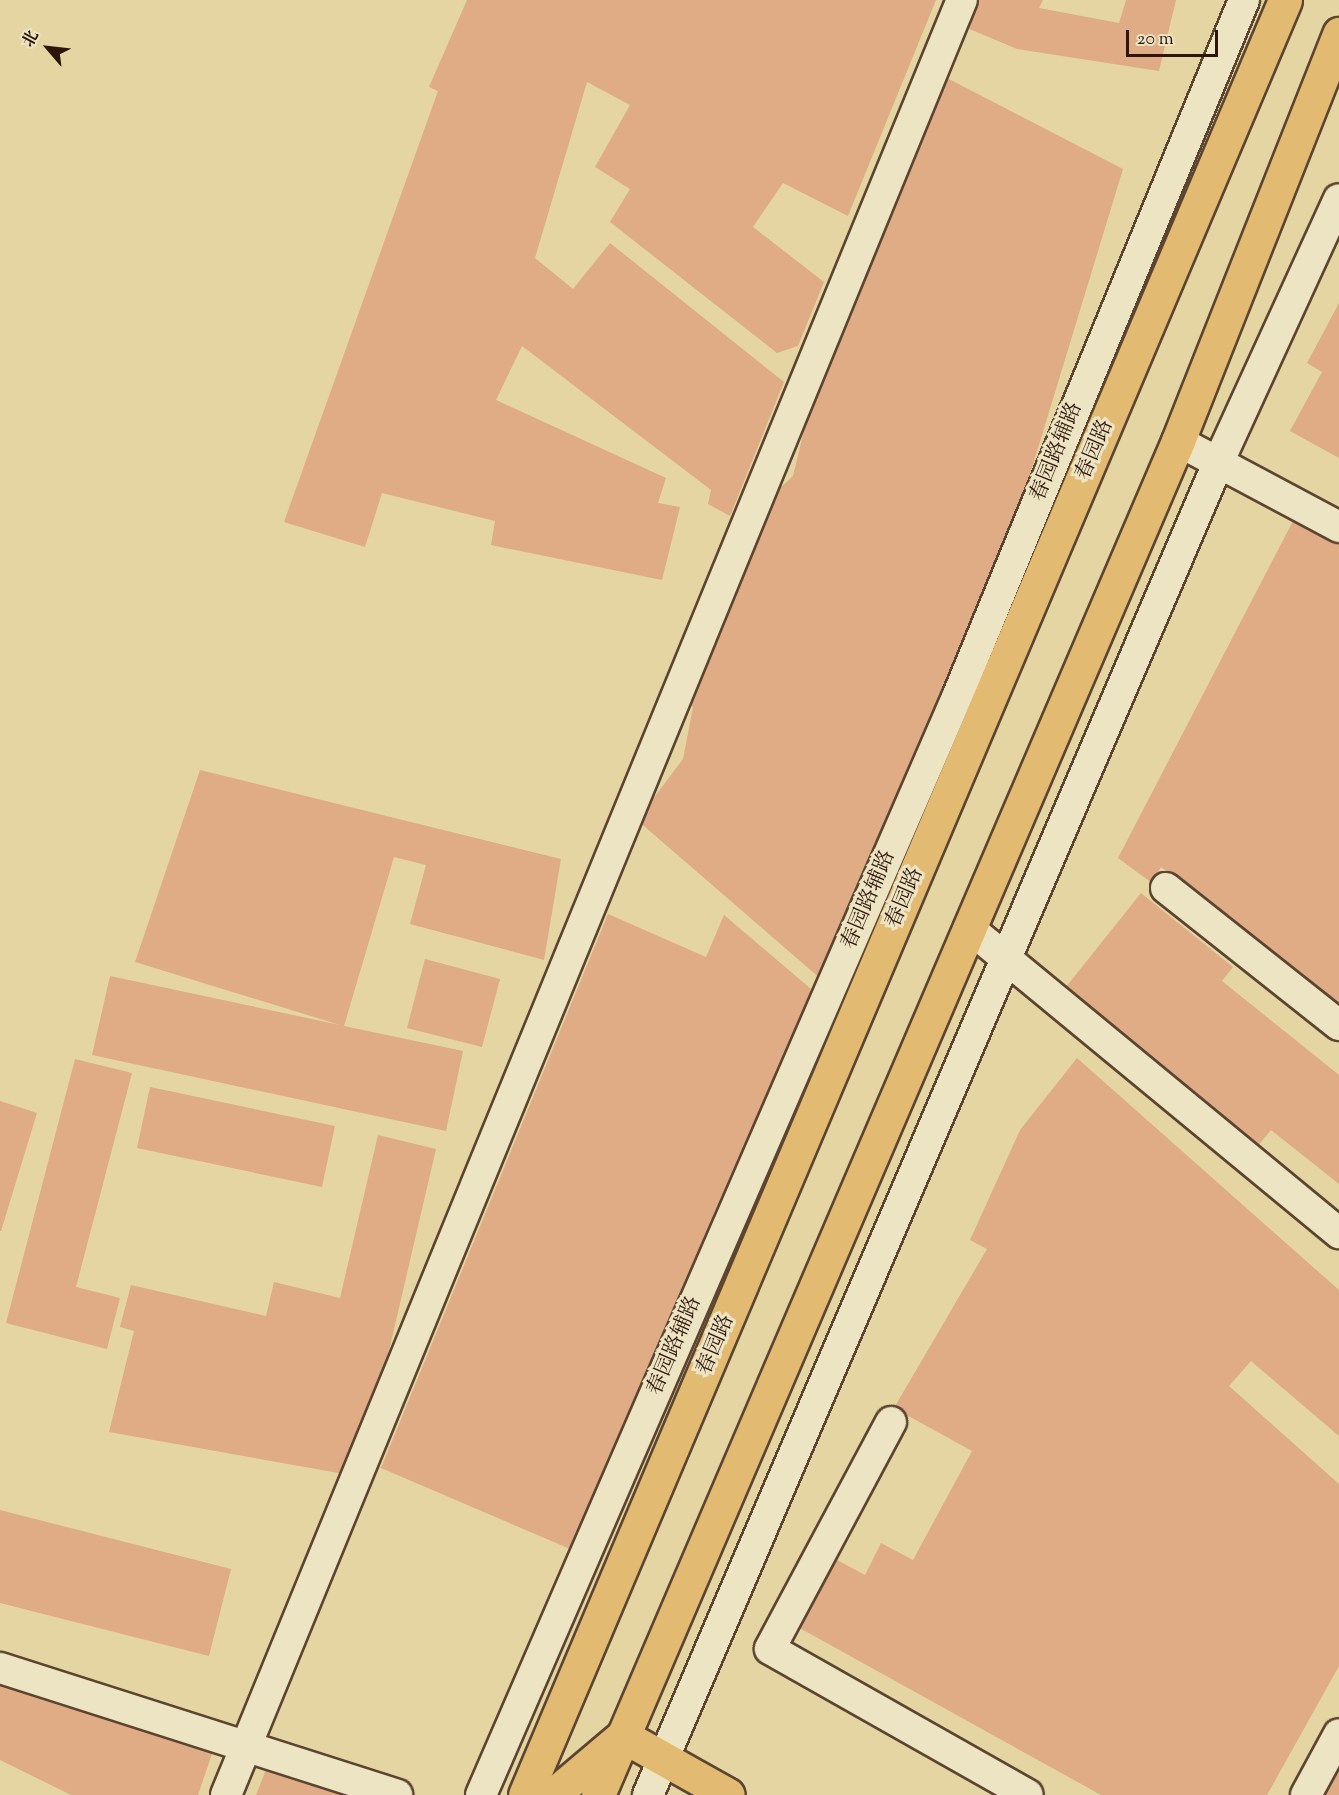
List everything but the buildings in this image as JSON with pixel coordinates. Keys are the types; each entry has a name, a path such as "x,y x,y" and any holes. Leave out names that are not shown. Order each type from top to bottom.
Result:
{"main road":[{"name":"春园路","path":"525,1795 1285,0"},
{"path":"598,1795 1178,441 1339,34"},
{"path":"623,1736 728,1795"},
{"path":"553,1795 623,1736"}],"street":[{"path":"226,1795 962,0"},
{"name":"春园路辅路","path":"481,1795 958,695 1244,0"},
{"path":"648,1795 1218,463 1339,199"},
{"path":"1178,441 1339,527"},
{"path":"1166,888 1339,1024"},
{"path":"969,928 1339,1233"},
{"path":"891,1422 770,1649 1028,1795"},
{"path":"0,1668 397,1795"},
{"path":"1306,1795 1339,1734"}]}
